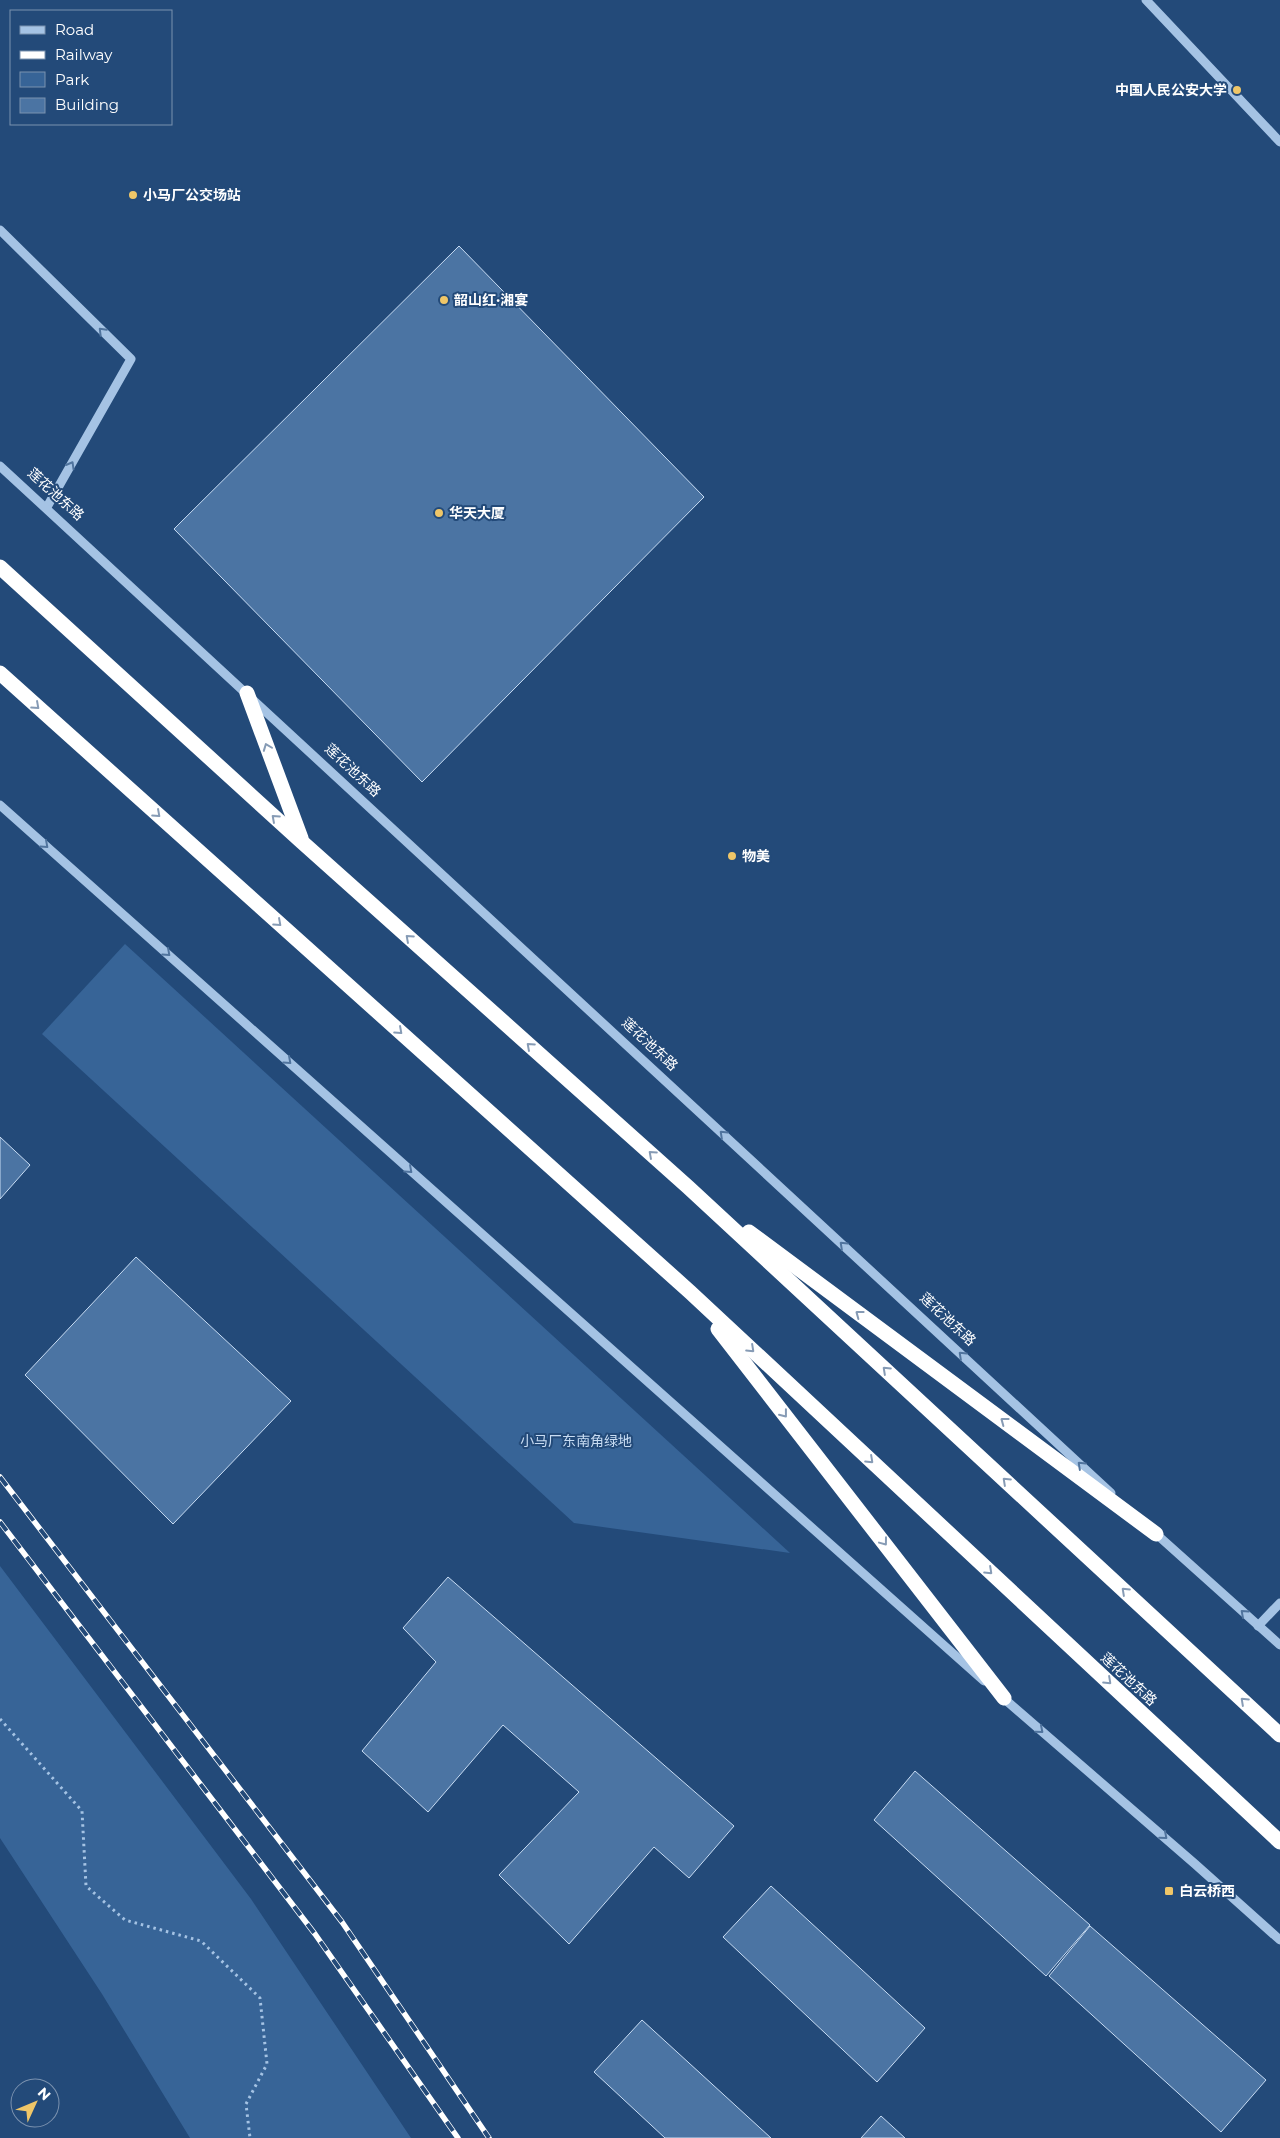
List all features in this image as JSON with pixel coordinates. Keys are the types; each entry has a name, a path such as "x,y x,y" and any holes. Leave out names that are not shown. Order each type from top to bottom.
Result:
{"highway":[{"path":"0,567 302,842 688,1187 1280,1734"},
{"name":"莲花池东路","path":"0,673 690,1292 1280,1842"},
{"path":"247,693 302,842"},
{"path":"688,1187 1156,1534"},
{"path":"690,1292 1004,1698"}],"street":[{"path":"1146,0 1280,142"},
{"path":"0,230 131,359 47,508"},
{"name":"莲花池东路","path":"0,466 1156,1534 1280,1645"},
{"path":"0,805 1004,1698 1280,1940"},
{"path":"1258,1626 1280,1603"}],"path":[{"path":"0,1719 82,1811 86,1886 124,1920 201,1942 260,1998 267,2064 246,2104 250,2138"}],"green space":[{"name":"小马厂东南角绿地","path":"125,944 790,1553 574,1523 42,1034"},
{"path":"0,1566 251,1899 411,2138 190,2138 102,1994 0,1838"}],"building":[{"name":"华天大厦","path":"459,246 704,497 422,782 174,529"},
{"path":"0,1137 30,1165 0,1199"},
{"path":"136,1257 291,1401 173,1524 25,1375"},
{"path":"448,1577 734,1826 689,1878 654,1847 569,1944 499,1875 579,1792 503,1725 428,1812 362,1751 436,1662 403,1628"},
{"path":"915,1771 1090,1925 1046,1976 874,1820"},
{"path":"771,1886 925,2028 877,2082 723,1937"},
{"path":"1090,1926 1266,2080 1221,2132 1049,1976"},
{"path":"642,2020 771,2138 665,2138 594,2072"},
{"path":"881,2116 905,2138 861,2138"}],"railway":[{"path":"0,1477 342,1922 489,2138"},
{"path":"0,1522 315,1934 458,2138"}],"place":[{"name":"中国人民公安大学","path":"1237,90"},
{"name":"小马厂公交场站","path":"133,195"},
{"name":"韶山红·湘宴","path":"444,300"},
{"name":"华天大厦","path":"439,513"},
{"name":"物美","path":"732,856"},
{"name":"白云桥西","path":"1169,1891"}]}
